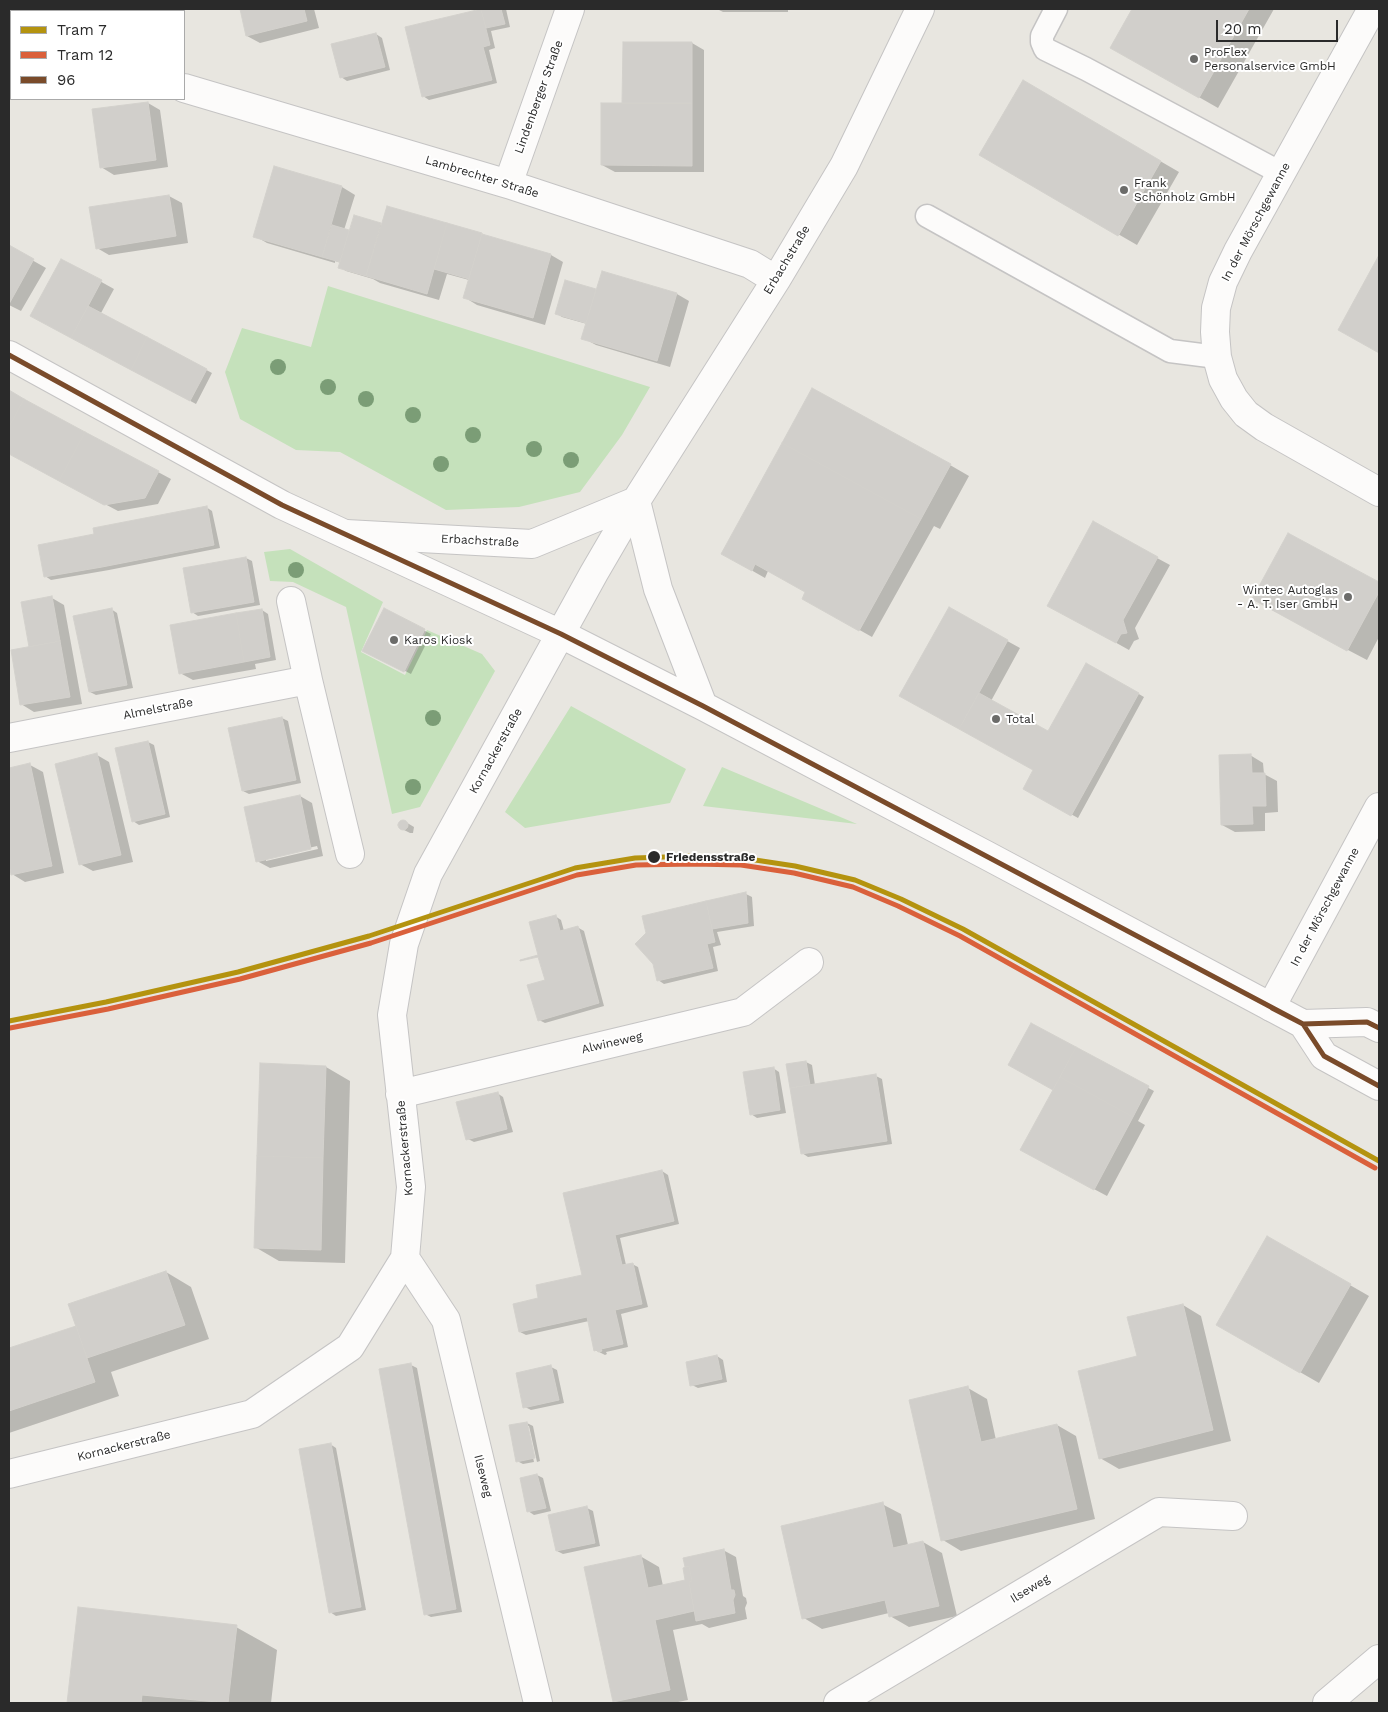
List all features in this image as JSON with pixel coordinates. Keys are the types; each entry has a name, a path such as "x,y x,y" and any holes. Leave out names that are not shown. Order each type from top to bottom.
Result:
{"street":[{"name":"Lindenberger Straße","path":"508,184 570,9"},
{"name":"Erbachstraße","path":"561,634 636,501 776,280 844,166 920,9"},
{"name":"In der Mörschgewanne","path":"1372,9 1238,251 1223,282 1216,308 1215,332 1217,357 1223,379 1230,393 1246,414 1264,427 1379,492"},
{"name":"Lambrechter Straße","path":"185,88 508,184 750,264 776,280"},
{"path":"9,355 282,505 561,634 703,706 1303,1024 1367,1022 1379,1028"},
{"name":"Erbachstraße","path":"346,534 532,544 636,501"},
{"path":"636,501 658,589 703,706"},
{"path":"291,601 350,854"},
{"name":"Kornackerstraße","path":"9,1474 252,1414 350,1347 405,1258 411,1187 392,1015 404,944 428,874 561,634"},
{"name":"Almelstraße","path":"9,738 308,680"},
{"name":"In der Mörschgewanne","path":"1271,1008 1379,807"},
{"name":"Alwineweg","path":"400,1094 743,1012 809,962"},
{"path":"1303,1024 1324,1056 1379,1086"},
{"name":"Ilseweg","path":"405,1258 446,1320 538,1703"},
{"name":"Ilseweg","path":"838,1703 1160,1512 1233,1516"},
{"path":"1327,1703 1379,1659"}],"lane":[{"path":"1056,9 1042,36 1045,49 1281,173"},
{"path":"927,216 1170,351 1217,357"}],"green space":[{"path":"328,286 650,387 622,435 580,492 519,507 446,510 340,452 296,450 240,419 225,372 242,328 311,347"},
{"path":"290,549 383,602 361,652 405,675 427,630 482,654 495,671 420,807 392,814 346,607 293,582 270,581 264,552"},
{"path":"571,706 686,769 670,803 525,828 505,812"},
{"path":"722,767 857,824 703,806"}],"building":[{"path":"9,9 51,9 10,10 9,19"},
{"path":"127,9 128,10 99,10"},
{"path":"240,9 304,9 307,21 246,36"},
{"path":"481,9 490,45 483,47 492,80 422,97 405,27"},
{"path":"481,9 501,9 505,24 486,28"},
{"path":"1132,9 1249,9 1199,98 1110,48"},
{"path":"376,33 385,67 340,78 331,44"},
{"path":"623,42 692,42 692,103 622,103"},
{"path":"1023,80 1161,161 1118,236 979,155"},
{"path":"148,102 156,160 100,168 92,109"},
{"path":"601,103 692,103 692,166 601,165"},
{"path":"274,166 342,186 322,257 253,237"},
{"path":"169,195 176,236 96,249 89,207"},
{"path":"387,206 447,223 427,294 366,276"},
{"path":"354,215 381,223 366,276 338,268"},
{"path":"447,223 482,233 469,279 434,269"},
{"path":"332,225 349,230 340,262 322,257"},
{"path":"482,234 551,254 533,318 463,298"},
{"path":"9,245 34,259 9,304"},
{"path":"1379,255 1379,353 1338,330"},
{"path":"61,259 102,280 71,338 30,316"},
{"path":"602,271 677,293 657,361 581,339"},
{"path":"565,280 596,289 586,323 555,314"},
{"path":"88,306 147,337 131,370 71,338"},
{"path":"147,337 207,369 190,401 131,370"},
{"path":"812,388 951,464 921,519 782,443"},
{"path":"9,390 24,399 9,427"},
{"path":"24,399 85,432 59,481 9,454 9,427"},
{"path":"85,432 159,471 145,498 104,505 59,481"},
{"path":"782,443 921,519 859,631 802,599 805,592 755,564 752,571 721,554"},
{"path":"207,506 214,545 44,577 38,545 94,534 93,528"},
{"path":"1093,521 1158,557 1123,620 1127,633 1121,634 1116,643 1047,606"},
{"path":"1288,533 1379,582 1379,592 1347,651 1252,599"},
{"path":"246,557 254,602 191,613 183,568"},
{"path":"52,596 60,641 29,647 21,602"},
{"path":"949,607 1008,640 959,729 899,696"},
{"path":"112,608 127,685 89,692 73,616"},
{"name":"Karos Kiosk","path":"384,608 425,629 404,672 362,651"},
{"path":"262,609 270,657 244,662 236,613"},
{"path":"236,613 244,662 179,674 170,625"},
{"path":"60,641 70,697 20,705 11,650"},
{"path":"1086,663 1139,693 1071,816 1023,789 1033,770 959,729 979,693 1048,731"},
{"path":"282,717 296,780 242,791 228,728"},
{"path":"148,741 165,814 132,822 115,748"},
{"path":"97,753 121,855 79,865 55,764"},
{"path":"1251,754 1252,773 1265,773 1266,806 1252,806 1253,824 1221,825 1219,755"},
{"path":"30,763 52,866 11,875 9,863 9,768"},
{"path":"300,795 311,849 256,862 244,807"},
{"path":"401,820 405,820 408,825 407,829 401,830 398,827 398,823"},
{"path":"746,892 748,923 712,929 706,901"},
{"path":"706,901 715,942 707,944 713,968 657,981 653,964 635,944 646,933 642,916"},
{"path":"556,915 560,931 578,926 599,1003 538,1021 527,985 545,980 538,957 520,960 538,955 529,922"},
{"path":"1031,1023 1076,1047 1053,1090 1008,1065"},
{"path":"1076,1047 1149,1086 1133,1117 1060,1077"},
{"path":"806,1061 810,1085 790,1088 786,1064"},
{"path":"260,1063 326,1066 323,1158 257,1156"},
{"path":"774,1067 780,1110 750,1115 743,1072"},
{"path":"876,1074 887,1141 801,1154 790,1088"},
{"path":"1060,1077 1133,1117 1094,1190 1020,1150"},
{"path":"498,1092 507,1129 466,1140 456,1102"},
{"path":"257,1156 323,1158 321,1250 254,1248"},
{"path":"662,1170 674,1221 615,1235 622,1265 633,1263 642,1304 615,1310 623,1344 601,1349 602,1351 598,1352 597,1350 594,1351 587,1317 519,1332 513,1304 538,1298 536,1285 582,1275 563,1193"},
{"path":"1267,1236 1351,1284 1300,1373 1216,1325"},
{"path":"166,1271 185,1325 87,1358 68,1304"},
{"path":"1183,1304 1213,1430 1099,1459 1078,1371 1137,1356 1127,1317"},
{"path":"76,1326 95,1382 9,1411 9,1348"},
{"path":"717,1355 722,1379 690,1386 686,1362"},
{"path":"411,1363 456,1609 424,1615 379,1369"},
{"path":"551,1365 559,1400 523,1408 516,1373"},
{"path":"968,1386 981,1442 1057,1424 1077,1509 941,1541 909,1400"},
{"path":"527,1422 535,1458 516,1462 509,1425"},
{"path":"331,1443 361,1607 329,1613 299,1449"},
{"path":"537,1474 546,1508 527,1512 520,1478"},
{"path":"883,1502 893,1548 923,1541 939,1606 889,1617 885,1600 802,1619 781,1526"},
{"path":"587,1506 595,1543 556,1551 548,1515"},
{"path":"724,1549 731,1590 734,1590 735,1595 733,1600 735,1613 696,1621 689,1582 692,1581 689,1566 685,1567 683,1558"},
{"path":"641,1555 648,1588 685,1580 683,1568 689,1566 692,1581 689,1582 694,1611 655,1620 670,1690 613,1702 584,1567"},
{"path":"78,1607 237,1625 228,1703 142,1695 141,1703 67,1703"}],"tram line":[{"name":"7","path":"9,1021 106,1002 238,972 369,936 575,868 635,858 694,856 742,858 795,866 855,880 901,899 963,929 1379,1161"},
{"name":"12","path":"10,1028 108,1009 240,979 371,943 577,875 636,865 741,865 794,873 853,887 898,906 960,936 1375,1168"}],"transit line":[{"name":"96","path":"9,355 282,505 561,634 703,706 1303,1024 1324,1056 1379,1086"},
{"name":"96","path":"1272,1008 1303,1024 1367,1022 1379,1028"}],"place":[{"name":"ProFlex Personalservice GmbH","path":"1194,59"},
{"name":"Frank Schönholz GmbH","path":"1124,190"},
{"name":"Wintec Autoglas - A. T. Iser GmbH","path":"1348,597"},
{"name":"Karos Kiosk","path":"394,640"},
{"name":"Total","path":"996,719"},
{"name":"Friedensstraße","path":"654,857"}]}
